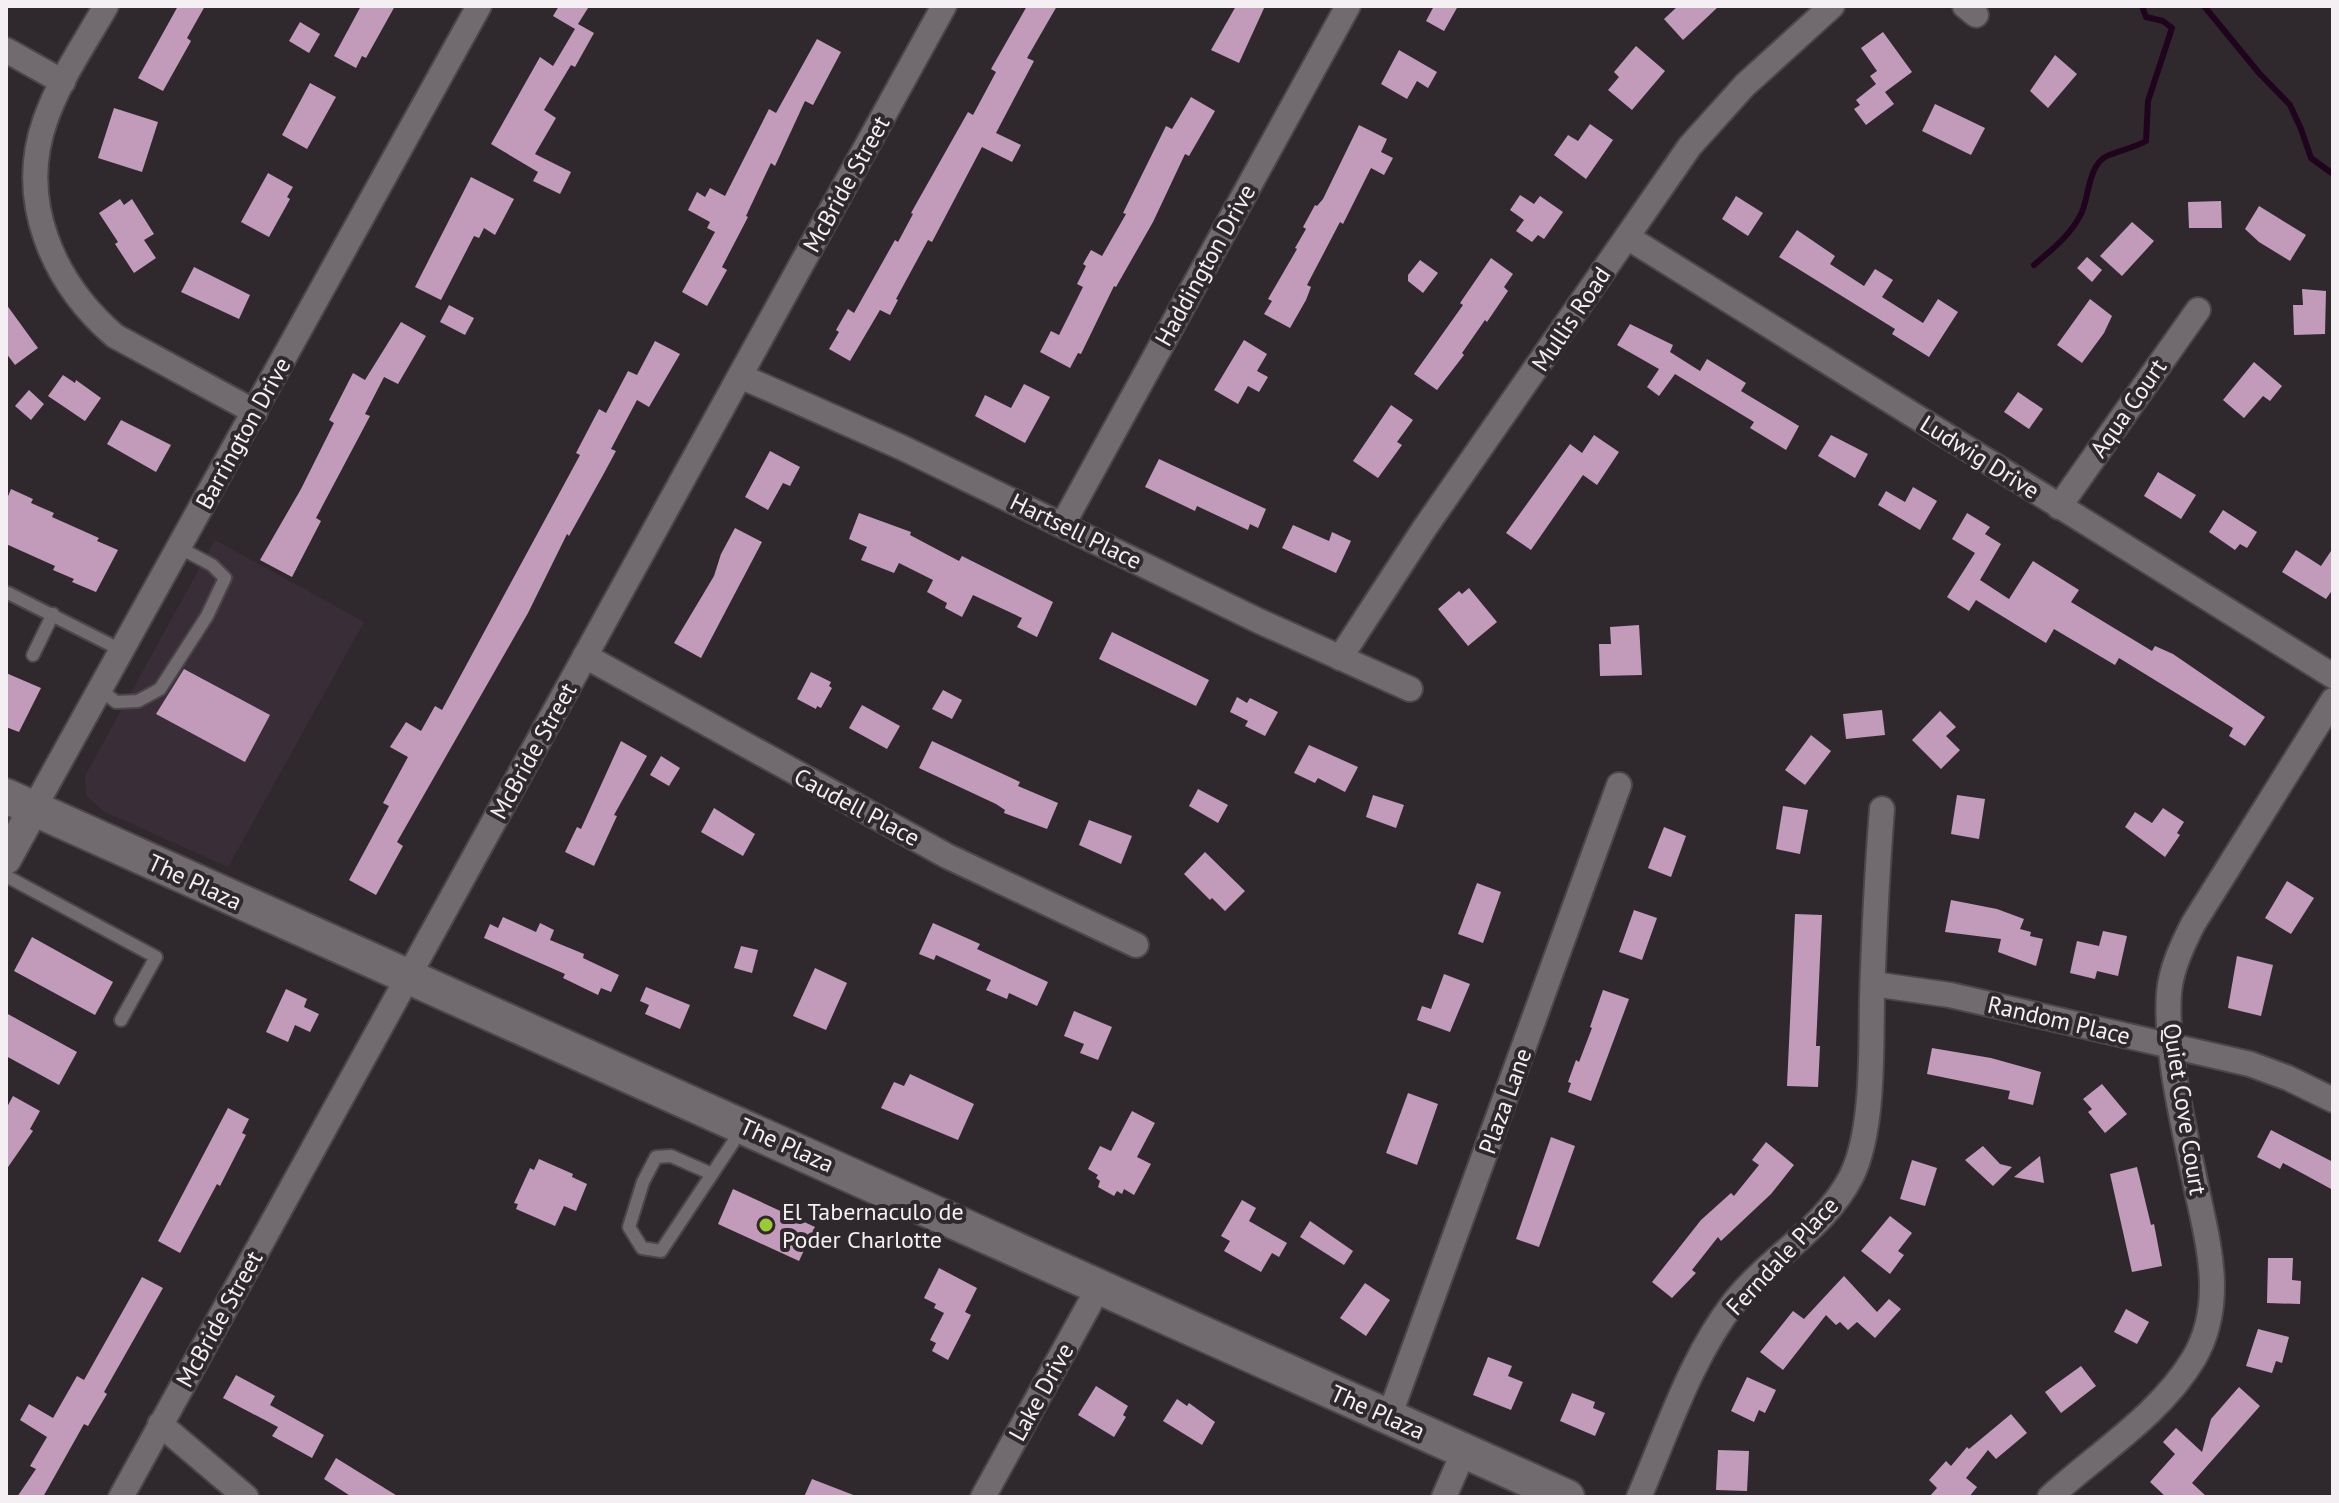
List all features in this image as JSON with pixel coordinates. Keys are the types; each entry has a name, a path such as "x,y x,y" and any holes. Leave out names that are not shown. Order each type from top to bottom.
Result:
{"main road":[{"name":"The Plaza","path":"20,802 1567,1497"}],"street":[{"path":"106,6 63,82 44,123 34,184 46,239 61,273 82,304 115,336 255,412"},
{"name":"Barrington Drive","path":"6,859 20,802 101,690 479,6"},
{"name":"McBride Street","path":"121,1497 944,6"},
{"name":"Haddington Drive","path":"1063,524 1348,6"},
{"name":"Mullis Road","path":"1340,658 1424,529 1711,120 1832,6"},
{"path":"6,50 63,82"},
{"name":"Ludwig Drive","path":"1627,237 2333,676"},
{"name":"Aqua Court","path":"2059,507 2198,310"},
{"name":"Hartsell Place","path":"740,376 903,448 1259,621 1410,689"},
{"name":"Caudell Place","path":"585,656 947,856 1136,945"},
{"name":"Quiet Cove Court","path":"2050,1497 2120,1438 2171,1389 2194,1356 2208,1318 2212,1301 2212,1267 2172,1046 2169,990 2178,956 2188,935 2333,700"},
{"name":"Plaza Lane","path":"1389,1417 1619,785"},
{"name":"Ferndale Place","path":"1639,1497 1691,1377 1717,1327 1750,1284 1822,1218 1851,1177 1865,1133 1882,809"},
{"name":"Random Place","path":"1873,984 1950,995 2250,1064 2333,1100"},
{"name":"Lake Drive","path":"983,1497 1099,1287"},
{"path":"160,1424 246,1497"},
{"path":"1444,1497 1464,1451"}],"lane":[{"path":"101,690 116,702 138,701 160,689 207,616 225,578 212,565 180,548"},
{"path":"8,593 123,651"},
{"path":"33,655 53,614"},
{"path":"6,876 156,957 121,1020"},
{"path":"712,1174 671,1156 656,1157 643,1182 629,1227 642,1248 661,1251 744,1126"}],"shaded area":[{"path":"215,540 364,622 228,867 103,811 86,795 85,776"}],"building":[{"path":"178,6 205,6 187,38 191,41 163,91 138,78"},
{"path":"361,6 395,6 366,58 362,56 356,68 334,56"},
{"path":"559,6 588,8 578,24 594,33 575,67 571,65 544,110 556,118 535,154 571,172 560,194 533,181 538,172 491,144 540,57 553,66 575,29 553,16"},
{"path":"1027,6 1057,6 1027,58 1034,61 996,133 1021,145 1012,162 982,147 932,242 928,240 890,315 880,310 850,361 829,349 839,332 836,330 848,309 854,313 895,240 898,242 968,112 973,115 996,72 991,69"},
{"path":"1236,6 1265,6 1239,63 1211,50"},
{"path":"1434,6 1458,6 1444,31 1426,21"},
{"path":"1678,6 1719,6 1683,40 1664,19"},
{"path":"300,22 320,34 309,53 289,41"},
{"path":"1883,32 1912,72 1885,92 1894,104 1866,125 1854,109 1860,105 1856,100 1876,84 1870,76 1877,71 1861,48"},
{"path":"817,39 841,52 813,105 805,101 775,166 771,163 722,267 727,270 707,306 682,292 715,232 707,228 710,222 688,210 697,192 705,197 710,188 725,196 769,109 776,113"},
{"path":"1636,46 1665,71 1632,110 1608,90 1619,77 1614,72"},
{"path":"1399,50 1437,72 1428,88 1417,81 1407,99 1381,84"},
{"path":"2055,55 2077,74 2048,108 2030,91"},
{"path":"310,83 336,97 307,149 282,135"},
{"path":"1191,97 1215,111 1189,156 1185,154 1153,222 1114,286 1081,354 1078,353 1070,368 1040,352 1051,331 1059,335 1083,287 1077,284 1091,250 1102,256 1126,214 1123,213 1166,126 1172,129"},
{"path":"1935,104 1985,128 1971,155 1922,131"},
{"path":"114,108 158,122 142,172 98,158"},
{"path":"1590,124 1613,140 1586,179 1554,155 1568,135 1578,141"},
{"path":"1359,125 1387,139 1381,152 1393,158 1384,175 1371,168 1307,285 1311,287 1306,300 1290,328 1264,314 1272,301 1268,299 1297,249 1306,229 1303,227 1315,205 1323,199"},
{"path":"268,173 293,187 287,197 290,199 269,237 241,222"},
{"path":"471,177 514,199 495,235 484,228 479,238 474,236 441,300 415,287"},
{"path":"1520,195 1534,204 1540,196 1563,212 1544,239 1538,235 1532,242 1516,231 1524,220 1510,210"},
{"path":"1736,196 1763,213 1748,236 1722,219"},
{"path":"120,199 124,205 132,199 154,234 144,240 156,258 134,273 99,213"},
{"path":"2221,201 2222,228 2189,228 2188,202"},
{"path":"2259,206 2306,235 2290,261 2259,242 2245,229"},
{"path":"2132,222 2154,241 2122,276 2100,256"},
{"path":"1797,230 1835,256 1830,264 1864,286 1875,269 1893,280 1882,297 1923,323 1938,299 1958,312 1929,357 1892,334 1895,329 1779,257"},
{"path":"2087,257 2102,270 2092,282 2077,268"},
{"path":"1491,258 1513,274 1504,287 1508,291 1437,390 1414,374 1463,305 1460,303"},
{"path":"1420,260 1438,273 1423,293 1408,281 1408,275"},
{"path":"194,267 250,295 239,319 181,292"},
{"path":"2302,289 2326,291 2325,334 2294,335 2293,305 2303,305"},
{"path":"2090,299 2112,316 2104,333 2082,363 2057,345"},
{"path":"6,304 38,348 15,365 6,353"},
{"path":"449,305 474,318 465,335 440,322"},
{"path":"401,322 426,336 398,384 384,377 365,414 370,416 316,518 321,521 292,577 260,560 334,423 329,420 353,373 365,380"},
{"path":"1630,324 1673,345 1670,352 1700,371 1707,359 1746,383 1741,391 1799,426 1786,450 1750,428 1754,422 1675,374 1659,396 1647,387 1659,369 1617,345"},
{"path":"1244,340 1267,354 1257,371 1268,377 1259,392 1248,386 1238,404 1214,390"},
{"path":"655,341 680,354 649,407 637,400 611,449 616,451 603,475 569,536 567,534 528,613 397,842 403,846 376,895 349,880 389,806 383,803 408,757 390,747 406,722 421,731 435,706 442,710 580,455 576,453 599,409 606,413 628,371 637,375"},
{"path":"2254,362 2282,386 2270,401 2263,396 2244,418 2223,400"},
{"path":"63,375 75,383 76,380 101,398 85,421 48,396"},
{"path":"1024,384 1050,397 1025,443 975,416 985,395 1011,408"},
{"path":"29,390 44,404 31,420 15,406"},
{"path":"2018,392 2043,409 2029,429 2004,412"},
{"path":"1391,405 1413,420 1397,442 1402,445 1378,478 1353,461"},
{"path":"121,420 171,445 156,472 107,444"},
{"path":"1594,435 1619,452 1597,485 1583,475 1531,550 1506,533 1570,444 1582,453"},
{"path":"1831,435 1868,454 1855,478 1818,456"},
{"path":"770,451 800,467 790,486 783,483 768,510 745,497"},
{"path":"1159,459 1266,509 1258,528 1250,524 1248,530 1197,506 1195,511 1145,487"},
{"path":"2158,472 2196,495 2181,519 2144,496"},
{"path":"1913,487 1937,501 1920,530 1878,505 1886,491 1905,502"},
{"path":"11,489 33,499 31,503 54,513 52,517 118,550 96,592 53,570 55,566 6,544 6,501"},
{"path":"2223,510 2257,532 2247,548 2240,544 2235,550 2209,532"},
{"path":"859,513 911,532 910,535 959,561 962,556 1053,602 1037,637 1017,627 1022,618 973,595 962,617 945,608 947,603 927,592 933,580 899,563 894,573 861,560 867,547 849,539"},
{"path":"1967,513 1990,527 1985,534 2001,544 1980,580 2009,599 2033,561 2079,590 2071,602 2152,651 2155,646 2173,654 2265,717 2245,746 2229,736 2233,728 2119,658 2115,665 2054,629 2046,643 1976,600 1969,611 1947,597 1975,553 1952,539"},
{"path":"1293,525 1329,541 1332,532 1351,541 1336,573 1282,548"},
{"path":"735,528 762,542 701,658 674,643 714,576 721,554"},
{"path":"2333,548 2333,589 2326,599 2282,572 2296,550 2321,566"},
{"path":"1469,588 1497,622 1468,646 1438,609 1459,591 1462,594"},
{"path":"1639,625 1642,675 1600,676 1599,644 1611,644 1610,627"},
{"path":"1112,632 1209,680 1196,706 1099,659"},
{"path":"184,669 270,715 245,762 156,714"},
{"path":"811,672 831,682 829,686 832,688 821,708 817,706 816,709 797,699"},
{"path":"6,673 41,688 19,732 6,727"},
{"path":"943,690 962,700 952,719 932,709"},
{"path":"1237,697 1247,703 1250,698 1278,712 1265,736 1245,726 1248,721 1230,712"},
{"path":"862,705 900,726 887,749 849,728"},
{"path":"1882,710 1885,735 1846,739 1843,714"},
{"path":"1940,711 1956,727 1946,736 1960,750 1941,769 1912,740"},
{"path":"1811,735 1831,751 1805,785 1785,770"},
{"path":"621,741 647,756 614,815 617,816 594,866 565,852 577,827 581,829"},
{"path":"932,741 1020,782 1018,786 1058,803 1047,829 1004,813 1005,810 996,804 919,768"},
{"path":"1309,745 1358,767 1345,792 1318,778 1315,783 1294,773"},
{"path":"661,756 680,768 669,786 650,775"},
{"path":"1198,789 1228,805 1218,823 1189,806"},
{"path":"1373,795 1404,805 1396,828 1366,817"},
{"path":"1957,795 1985,799 1979,839 1951,834"},
{"path":"1783,806 1808,810 1800,854 1776,849"},
{"path":"714,808 755,834 743,856 701,832"},
{"path":"2163,808 2184,822 2177,833 2180,835 2165,857 2125,827 2135,812 2152,823"},
{"path":"1089,820 1132,836 1121,864 1079,845"},
{"path":"1664,827 1686,836 1671,877 1648,868"},
{"path":"1205,852 1245,891 1225,911 1184,874"},
{"path":"2287,881 2314,898 2291,934 2265,918"},
{"path":"1477,883 1501,892 1483,943 1458,934"},
{"path":"1951,900 1997,909 2024,919 2020,929 2031,932 2030,936 2043,939 2036,966 1998,952 2001,939 1945,932"},
{"path":"1634,910 1657,918 1642,960 1619,952"},
{"path":"1795,914 1822,915 1816,1046 1820,1046 1818,1087 1787,1086"},
{"path":"503,917 536,932 540,923 554,930 550,940 584,954 583,958 619,975 611,992 601,988 598,995 563,978 565,974 484,938 490,924 498,928"},
{"path":"933,923 980,944 977,949 1048,982 1037,1006 1009,993 1007,999 986,990 991,980 936,955 934,960 919,954"},
{"path":"2103,931 2127,936 2118,976 2097,971 2095,979 2070,973 2077,941 2099,946"},
{"path":"32,937 113,982 95,1015 14,971"},
{"path":"741,946 758,950 752,973 734,968"},
{"path":"2237,956 2273,965 2261,1016 2228,1008"},
{"path":"815,968 847,983 826,1030 793,1016"},
{"path":"1444,974 1470,984 1450,1032 1417,1020 1422,1006 1431,1009"},
{"path":"646,987 690,1005 680,1029 645,1014 649,1005 640,1001"},
{"path":"286,989 307,999 304,1007 319,1014 310,1032 295,1025 288,1042 266,1032"},
{"path":"1603,990 1629,999 1591,1101 1568,1092 1571,1083 1568,1082 1592,1028"},
{"path":"1074,1011 1112,1027 1098,1060 1080,1053 1084,1044 1064,1036"},
{"path":"6,1013 77,1052 59,1085 6,1056"},
{"path":"1932,1048 1991,1058 2041,1072 2033,1105 2008,1099 2010,1091 1927,1074"},
{"path":"910,1074 974,1104 958,1140 881,1108 894,1082 904,1086"},
{"path":"2102,1084 2127,1114 2105,1133 2088,1112 2092,1109 2083,1099"},
{"path":"1408,1093 1438,1104 1417,1165 1386,1153"},
{"path":"13,1096 40,1111 30,1129 33,1131 6,1170 6,1109"},
{"path":"228,1108 249,1119 242,1133 246,1135 180,1253 158,1241"},
{"path":"1132,1111 1155,1123 1137,1157 1151,1164 1134,1195 1124,1189 1122,1194 1117,1191 1114,1196 1098,1187 1098,1175 1088,1169 1100,1146 1111,1151"},
{"path":"2271,1130 2333,1162 2333,1190 2283,1163 2280,1169 2257,1157"},
{"path":"1551,1137 1575,1146 1539,1247 1516,1239"},
{"path":"1766,1142 1794,1165 1771,1194 1721,1241 1718,1237 1692,1270 1696,1273 1672,1298 1652,1282 1701,1220 1731,1193 1734,1196 1759,1165 1752,1160"},
{"path":"1983,1146 2000,1164 2012,1167 1993,1186 1965,1160"},
{"path":"2040,1156 2044,1183 2014,1177"},
{"path":"539,1159 573,1174 572,1177 587,1184 576,1211 564,1206 555,1226 516,1209 518,1204 514,1203 530,1168 534,1170"},
{"path":"1912,1160 1937,1168 1925,1206 1900,1199"},
{"path":"2137,1167 2151,1225 2154,1224 2162,1266 2132,1272 2110,1174"},
{"name":"El Tabernaculo de Poder Charlotte","path":"733,1189 815,1227 799,1261 718,1224"},
{"path":"1242,1200 1256,1208 1249,1221 1287,1243 1279,1257 1272,1253 1261,1272 1224,1251 1230,1241 1221,1236"},
{"path":"1890,1216 1912,1233 1898,1251 1904,1255 1890,1274 1861,1251"},
{"path":"1310,1221 1353,1251 1344,1265 1300,1237"},
{"path":"2268,1258 2293,1258 2292,1280 2301,1281 2300,1304 2267,1303"},
{"path":"939,1268 977,1288 965,1312 971,1315 948,1360 932,1351 936,1343 930,1340 944,1313 924,1298"},
{"path":"1844,1276 1877,1312 1889,1299 1901,1309 1875,1338 1857,1322 1848,1330 1840,1322 1836,1325 1826,1315 1783,1370 1760,1352 1793,1311 1804,1319"},
{"path":"142,1277 163,1288 104,1392 107,1394 88,1426 84,1424 43,1497 17,1497 36,1469 30,1466 47,1437 20,1420 29,1404 53,1418 77,1376 84,1380"},
{"path":"1365,1283 1390,1300 1366,1336 1340,1318"},
{"path":"2126,1309 2149,1322 2137,1344 2114,1332"},
{"path":"2258,1329 2289,1337 2282,1363 2276,1361 2272,1373 2246,1366"},
{"path":"1488,1357 1512,1366 1508,1376 1523,1382 1511,1410 1473,1395"},
{"path":"2081,1366 2096,1386 2061,1413 2045,1392"},
{"path":"236,1375 275,1396 270,1405 324,1435 312,1458 272,1436 278,1427 223,1398"},
{"path":"1747,1377 1776,1390 1765,1413 1759,1410 1754,1422 1731,1411"},
{"path":"1096,1386 1128,1406 1123,1415 1126,1417 1114,1437 1078,1415"},
{"path":"2239,1387 2260,1406 2192,1483 2207,1497 2166,1497 2150,1482 2175,1454 2163,1442 2176,1428 2202,1452 2211,1419"},
{"path":"1572,1393 1595,1402 1593,1408 1605,1413 1595,1436 1560,1421"},
{"path":"1177,1399 1187,1406 1189,1403 1215,1422 1202,1445 1163,1421"},
{"path":"2011,1414 2027,1433 1996,1459 1988,1450 1966,1478 1977,1487 1969,1497 1929,1497 1937,1488 1929,1480 1946,1461 1951,1466 1967,1447 1969,1449"},
{"path":"1718,1450 1749,1451 1747,1491 1716,1490"},
{"path":"336,1458 399,1497 352,1497 324,1479"},
{"path":"812,1479 856,1496 804,1497"}],"waterway":[{"path":"2034,265 2077,222 2099,162 2146,141 2148,101 2172,28 2163,21 2146,17 2142,6"},
{"path":"2204,6 2259,73 2290,105 2311,158 2333,174"}],"place":[{"name":"El Tabernaculo de Poder Charlotte","path":"766,1225"}]}
